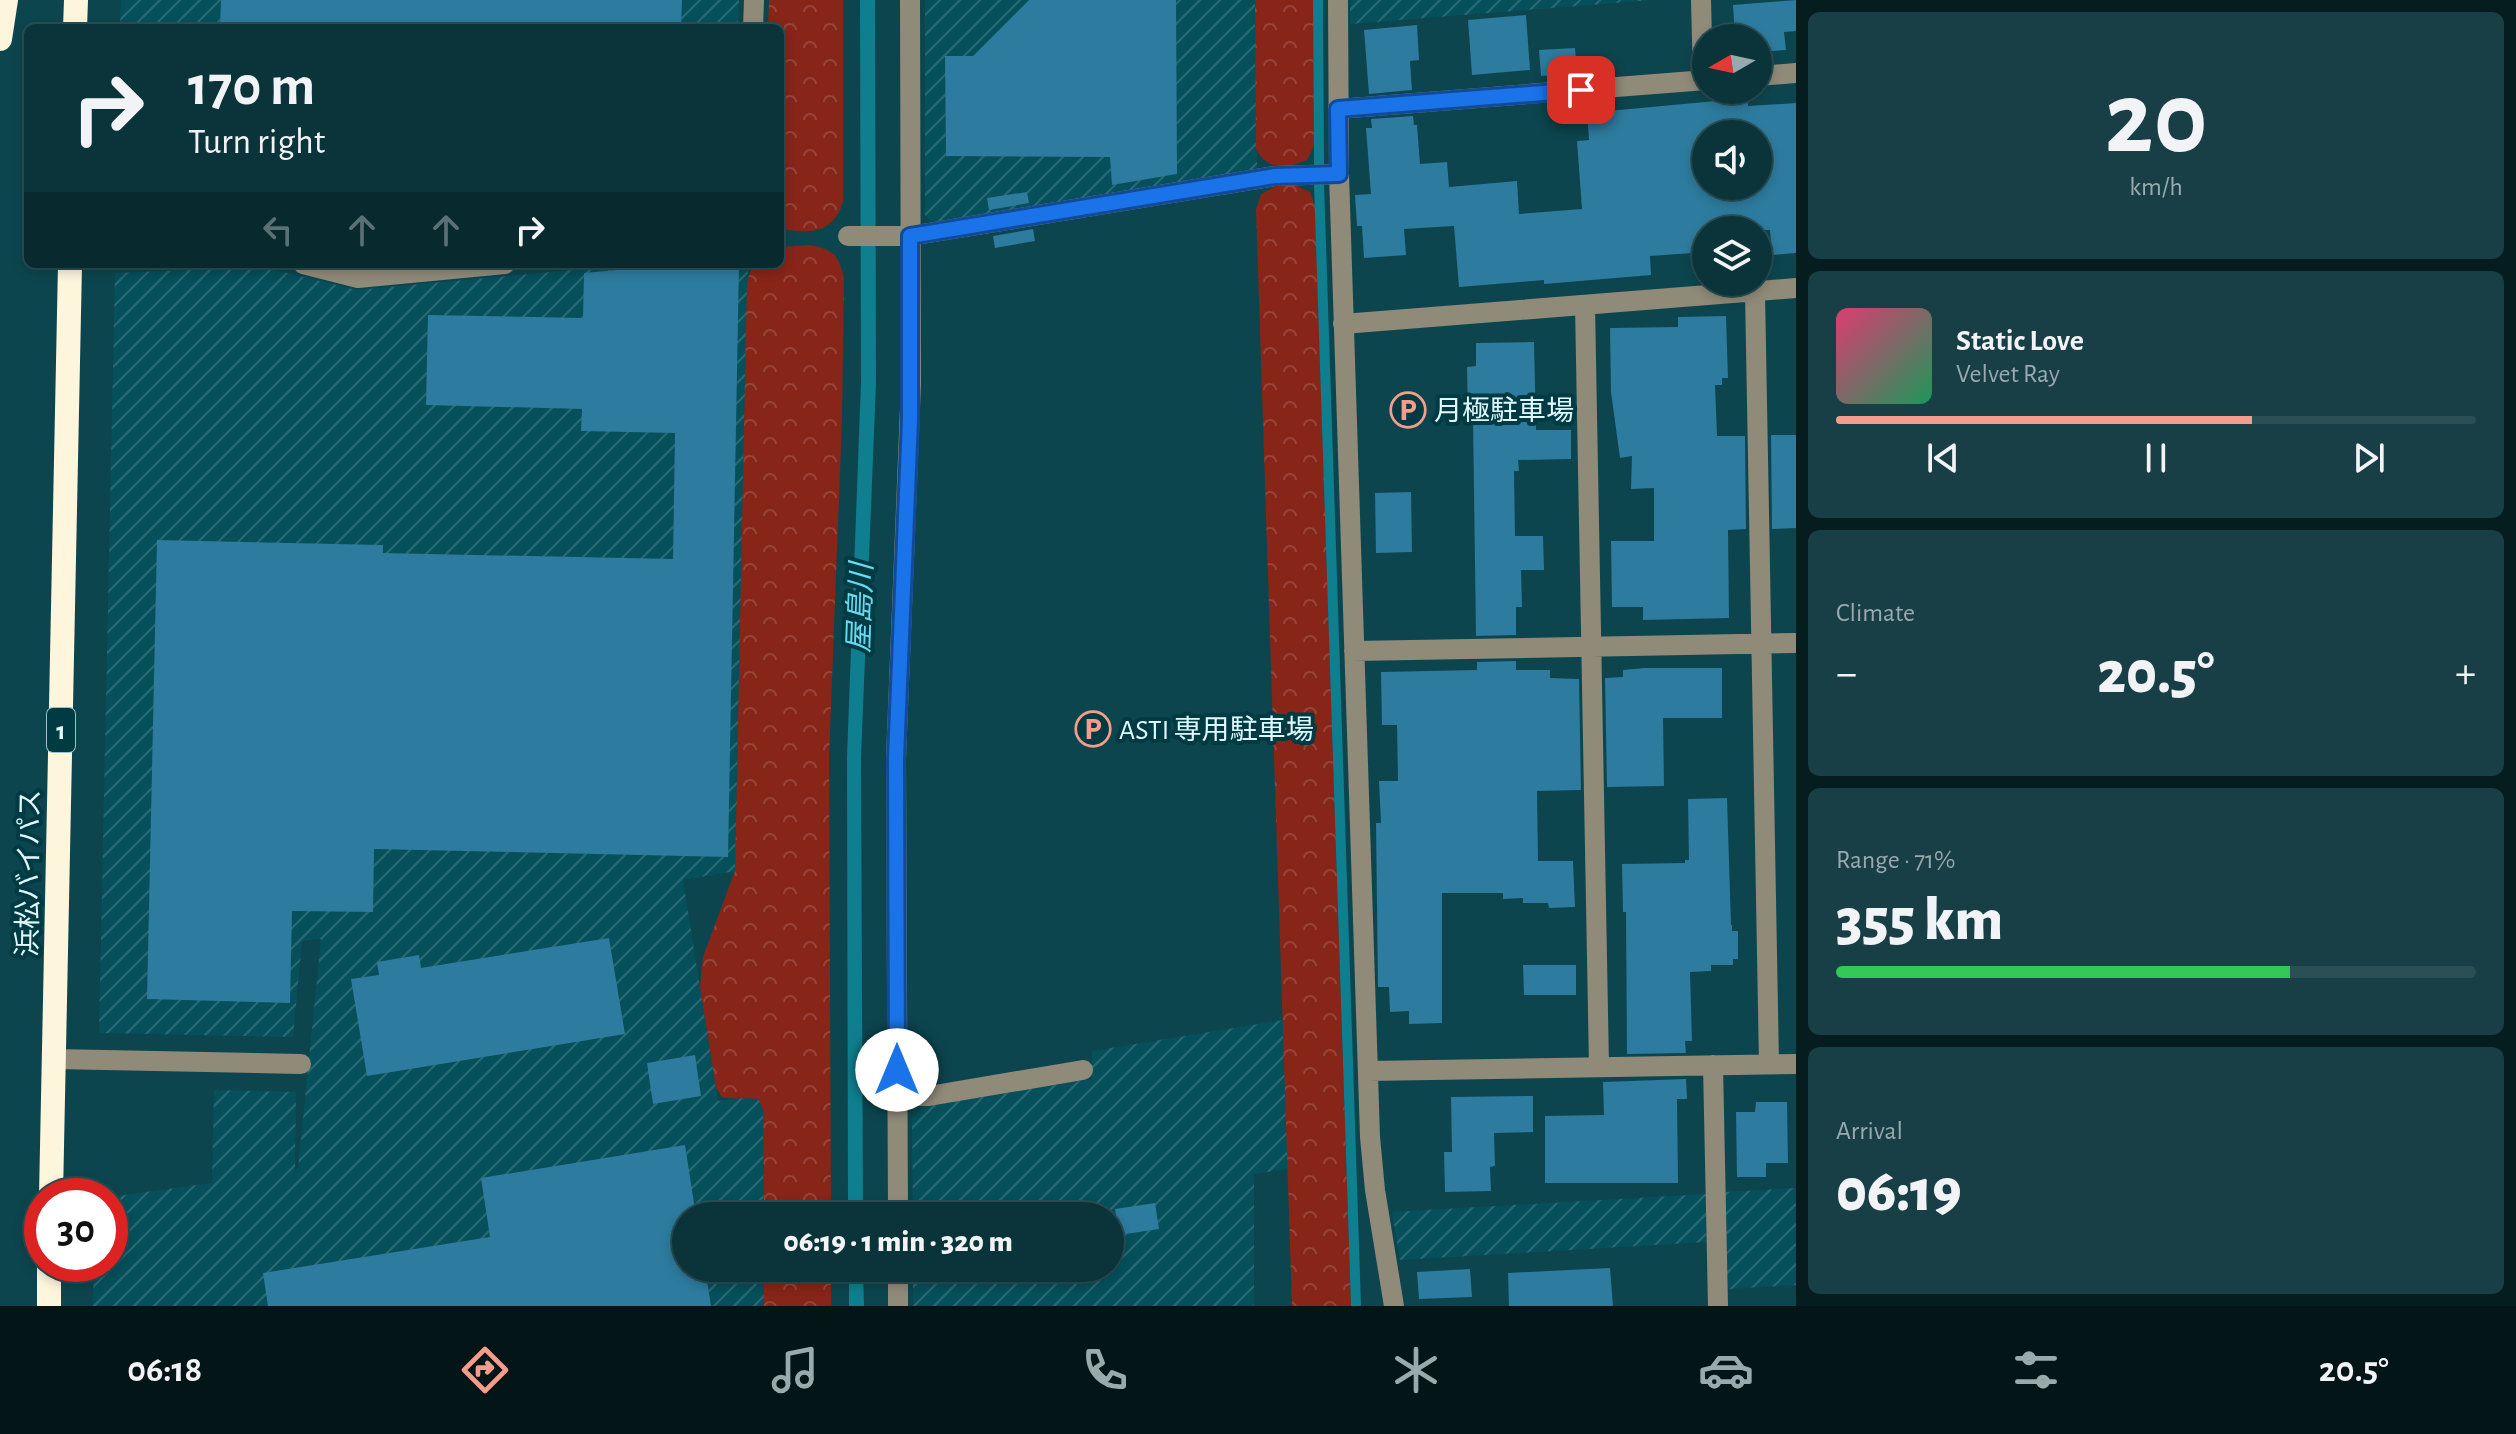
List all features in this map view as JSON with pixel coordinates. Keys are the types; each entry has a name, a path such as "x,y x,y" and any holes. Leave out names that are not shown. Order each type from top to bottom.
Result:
{"highway":[{"path":"0,39 6,0"},
{"path":"75,24 76,0"},
{"name":"浜松バイパス","path":"51,1178 70,268"},
{"path":"49,1282 49,1306"}],"street":[{"path":"753,24 754,0"},
{"path":"898,1202 896,758 910,420 901,236 910,0"},
{"path":"1338,0 1343,324 1368,1071 1372,1163 1394,1306"},
{"path":"1701,0 1702,24"},
{"path":"1772,75 1796,73"},
{"path":"1338,109 1692,81"},
{"path":"848,236 901,236 1275,176 1339,174"},
{"path":"319,268 358,278 463,268"},
{"path":"1772,290 1796,288"},
{"path":"1343,324 1703,296"},
{"path":"1755,296 1769,1064"},
{"path":"1585,305 1599,1067"},
{"path":"1354,651 1796,643"},
{"path":"54,1059 301,1064"},
{"path":"1368,1071 1796,1064"},
{"path":"1713,1065 1718,1306"},
{"path":"897,1096 929,1096 1083,1070"},
{"path":"898,1282 898,1306"}],"shaded area":[{"path":"121,0 739,0 738,24 120,24"},
{"path":"925,0 1255,0 1257,169 933,222 925,216"},
{"path":"1350,0 1653,0 1350,24"},
{"path":"267,268 357,290 593,268 748,268 735,871 683,880 718,1101 748,1097 759,1099 763,1110 764,1202 672,1202 672,1282 764,1282 764,1306 93,1306 94,1282 128,1282 128,1195 212,1183 214,1090 296,1092 295,1170 298,1169 321,939 302,941 293,1037 99,1033 115,273"},
{"path":"1283,1020 1288,1169 1254,1174 1254,1306 913,1306 913,1282 1124,1282 1124,1202 913,1202 912,1119 922,1107 1092,1079 1092,1051"},
{"path":"1796,1188 1796,1285 1727,1289 1725,1192"},
{"path":"1706,1194 1706,1242 1400,1260 1392,1212"}],"green space":[{"path":"769,0 843,0 843,202 833,220 819,229 784,229 784,24 768,24"},
{"path":"1255,0 1313,0 1314,146 1307,160 1292,165 1272,165 1256,149"},
{"path":"1295,185 1310,192 1315,206 1351,1306 1292,1306 1256,210 1261,194 1276,186"},
{"path":"810,245 834,254 844,278 829,757 831,1202 764,1202 763,1110 759,1099 722,1097 716,1088 700,987 703,957 735,871 747,281 752,268 784,268 784,247"},
{"path":"764,1282 831,1282 831,1306 764,1306"}],"water":[{"name":"屋島川","path":"860,0 875,0 876,382 861,758 863,1202 848,1202 847,757 861,382"},
{"path":"849,1282 863,1282 864,1306 849,1306"}],"building":[{"path":"221,0 682,0 681,24 220,24"},
{"path":"1029,0 1176,0 1177,174 1112,185 1110,157 946,156 945,56 973,56"},
{"path":"1796,0 1796,31 1784,32 1786,50 1772,51 1772,24 1734,24 1733,5"},
{"path":"1526,15 1530,70 1472,75 1468,20"},
{"path":"1417,25 1419,60 1410,61 1412,90 1369,94 1364,30"},
{"path":"1575,48 1577,73 1541,76 1539,50"},
{"path":"1692,103 1748,106 1796,103 1796,253 1772,255 1772,216 1692,216 1692,253 1650,256 1651,275 1459,287 1454,226 1404,229 1406,255 1364,258 1362,226 1357,226 1355,195 1371,194 1366,128 1372,128 1371,119 1413,116 1414,125 1417,125 1420,164 1447,162 1449,187 1517,181 1519,214 1582,209 1577,141 1589,140 1587,113"},
{"path":"1027,192 1029,203 989,210 987,198"},
{"path":"1033,229 1035,241 995,248 993,236"},
{"path":"638,268 739,268 728,857 374,849 373,912 292,911 290,1003 147,999 157,540 383,545 383,553 673,559 675,433 581,431 582,409 426,405 428,315 583,318 584,273"},
{"path":"1726,316 1728,378 1722,378 1722,385 1715,385 1717,436 1745,436 1746,529 1728,530 1729,618 1643,620 1643,607 1612,607 1611,541 1654,541 1654,488 1631,489 1632,456 1620,458 1611,392 1610,328 1678,327 1678,317"},
{"path":"1534,342 1536,430 1571,430 1571,459 1518,460 1519,471 1514,471 1515,536 1543,536 1544,570 1521,570 1522,607 1516,607 1516,635 1476,636 1473,418 1468,418 1467,367 1476,366 1476,343"},
{"path":"1771,435 1796,435 1796,528 1772,529"},
{"path":"1411,492 1412,552 1376,553 1375,493"},
{"path":"1516,661 1516,670 1550,670 1550,678 1579,679 1581,790 1537,791 1538,861 1573,861 1575,907 1549,908 1548,903 1523,903 1523,898 1503,899 1503,893 1442,893 1442,1023 1409,1024 1409,1011 1390,1012 1389,987 1378,987 1376,823 1381,823 1379,781 1398,781 1397,725 1382,725 1381,672 1477,670 1477,662"},
{"path":"1722,668 1722,718 1663,718 1664,786 1607,787 1605,678 1623,677 1623,670"},
{"path":"1727,798 1731,925 1732,931 1738,931 1738,959 1733,959 1733,965 1711,965 1711,971 1690,972 1692,1041 1685,1041 1686,1053 1627,1054 1626,912 1623,912 1622,864 1685,863 1689,860 1688,799"},
{"path":"609,938 625,1034 367,1076 351,979 379,975 377,962 419,955 421,968"},
{"path":"1523,965 1576,965 1576,995 1524,995"},
{"path":"695,1055 701,1096 653,1104 647,1063"},
{"path":"1686,1079 1687,1099 1677,1099 1678,1183 1545,1183 1545,1116 1604,1115 1603,1082"},
{"path":"1533,1096 1533,1132 1494,1133 1495,1166 1490,1167 1491,1191 1445,1192 1444,1152 1452,1152 1451,1097"},
{"path":"1756,1102 1787,1102 1788,1163 1766,1163 1766,1177 1737,1177 1736,1112 1755,1112"},
{"path":"685,1145 694,1202 672,1202 672,1282 707,1282 711,1306 268,1306 263,1273 490,1237 481,1178"},
{"path":"1155,1203 1159,1229 1124,1234 1124,1208"},
{"path":"1610,1268 1613,1306 1509,1306 1508,1273"},
{"path":"1470,1269 1472,1297 1419,1299 1417,1272"}],"waterway":[{"path":"1318,0 1319,165"},
{"path":"1319,184 1356,1306"}],"place":[{"name":"月極駐車場","path":"1408,410"},
{"name":"ASTI 専用駐車場","path":"1093,729"}],"route":[{"path":"897,1070 896,758 911,383 910,236 1275,176 1339,174 1338,109 1581,90"}]}
